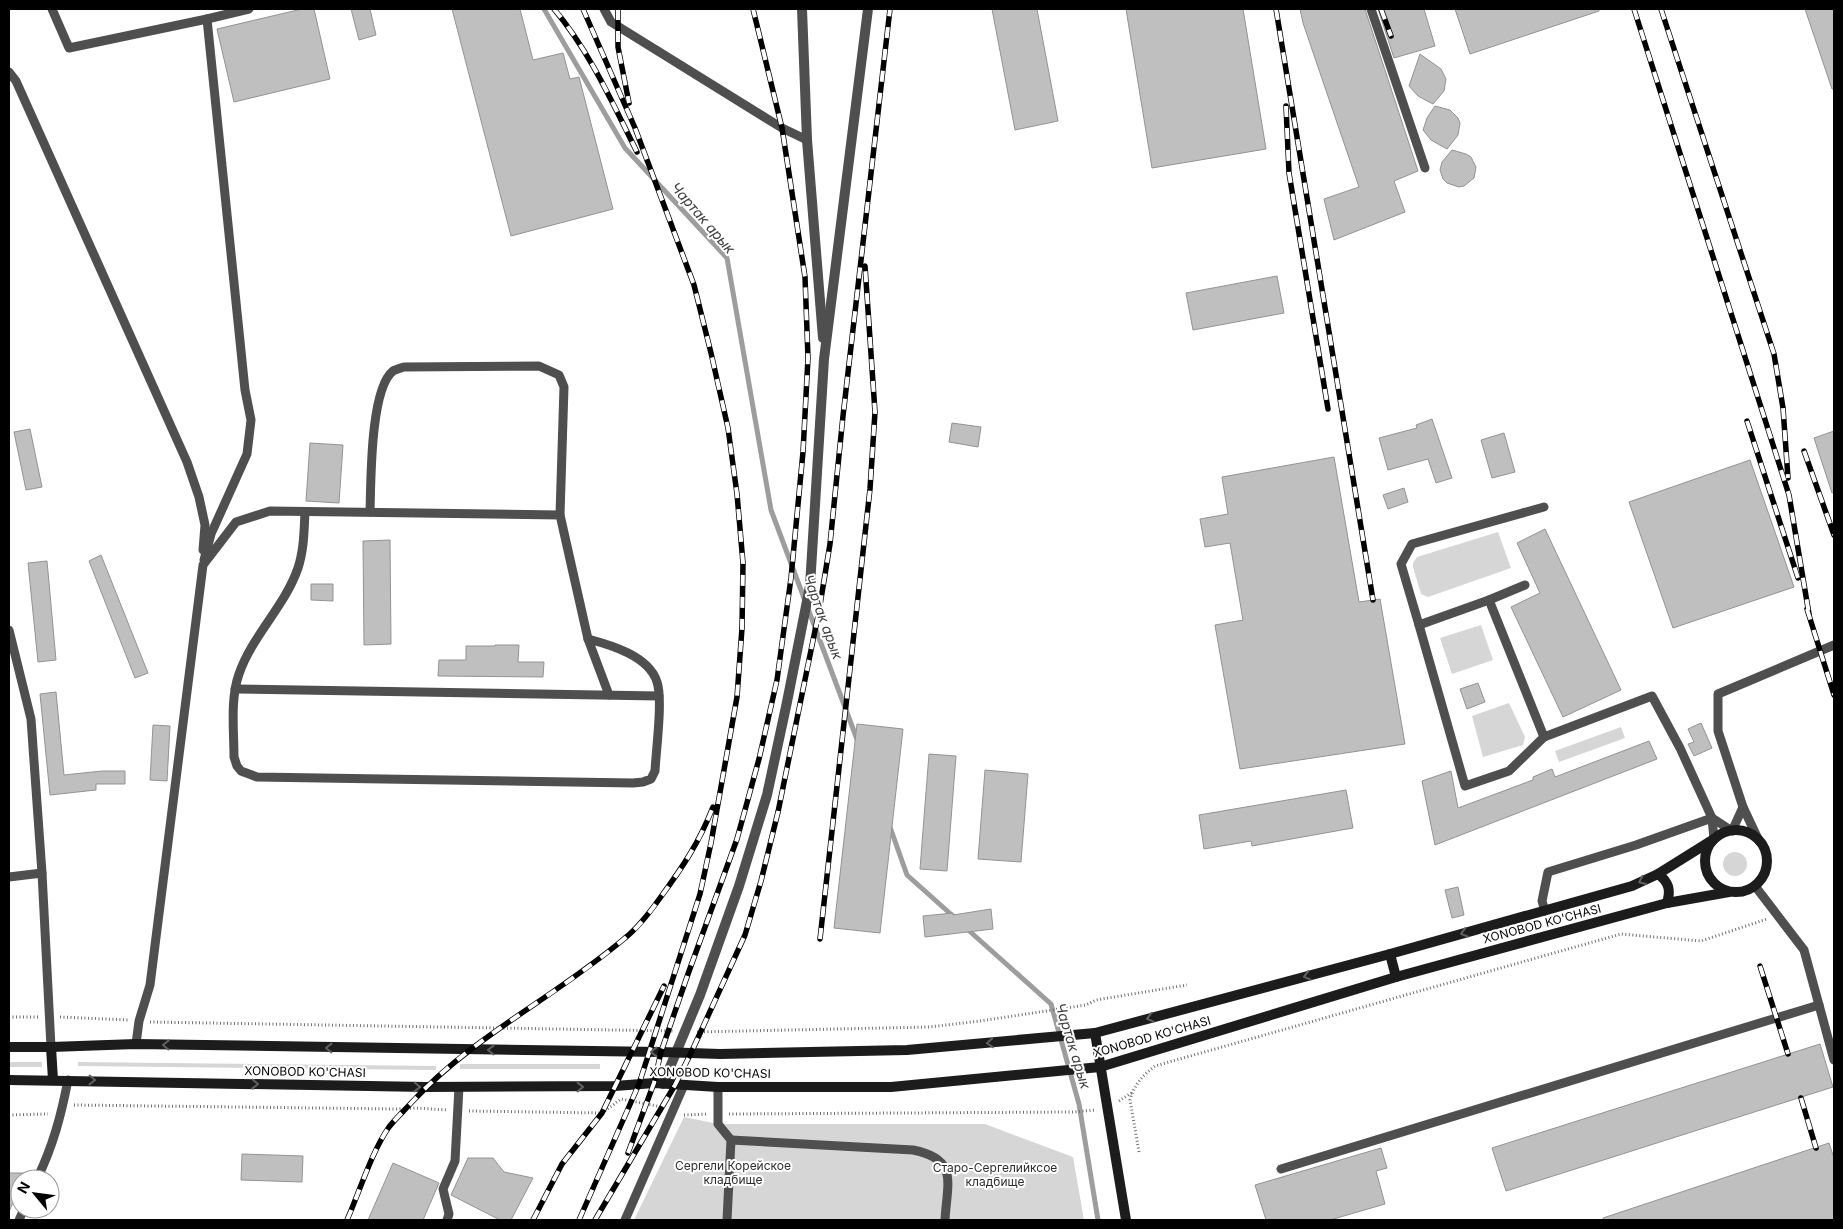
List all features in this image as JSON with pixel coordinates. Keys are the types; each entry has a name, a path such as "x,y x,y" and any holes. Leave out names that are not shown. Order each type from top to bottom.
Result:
{"street":[{"path":"802,9 807,140 824,359"},
{"path":"663,1084 703,986 742,877 767,794 788,702 810,586 824,359 868,9"},
{"path":"1732,831 1742,831 1751,834 1759,840 1764,849 1767,859 1766,869 1762,878 1755,886"},
{"name":"XONOBOD KO'CHASI","path":"9,1047 51,1048 136,1044 720,1054 907,1050 1095,1033 1390,954 1543,906 1632,886 1658,874 1722,834 1732,831"},
{"path":"1714,839 1708,847 1705,866 1708,875 1714,883 1721,889 1729,892"},
{"path":"1658,874 1669,886 1667,903"},
{"name":"XONOBOD KO'CHASI","path":"9,1080 426,1087 590,1087 654,1083 718,1087 891,1087 1100,1067 1396,977 1667,903 1738,892 1755,886"},
{"path":"1390,954 1396,977"},
{"path":"1095,1033 1126,1220"},
{"path":"51,1048 53,1080"}],"lane":[{"path":"52,9 69,48 206,20 249,9"},
{"path":"604,9 611,22 782,128 807,140"},
{"path":"1371,9 1425,168"},
{"path":"202,565 211,534 247,454 252,420 245,390 206,20"},
{"path":"9,72 16,81 187,462 199,497 205,525 202,565 150,985 139,1021 136,1044"},
{"path":"370,512 374,431 386,380 394,371 404,367 539,366 559,375 564,386 560,515 588,639 609,695"},
{"path":"1544,507 1412,544 1401,564 1466,786 1509,771 1544,737 1652,696 1680,748 1712,818 1714,839"},
{"path":"202,565 236,522 270,511 560,515"},
{"path":"305,512 303,547 298,568 263,630 247,653 235,689 234,758 236,766 241,771 257,777 623,783 643,782 651,779 655,770 659,696 657,681 650,670 635,657 610,644 588,639"},
{"path":"1419,626 1525,585"},
{"path":"1489,600 1544,737"},
{"path":"9,630 31,719 42,873 51,1048"},
{"path":"1759,840 1743,807 1718,731 1718,694 1834,645"},
{"path":"235,689 659,696"},
{"path":"1712,818 1732,831 1743,807"},
{"path":"1543,906 1548,872 1636,845 1712,818"},
{"path":"9,877 42,873"},
{"path":"1755,886 1804,950 1834,1060"},
{"path":"1281,1169 1819,1005"},
{"path":"41,1169 50,1150 68,1080"},
{"path":"625,1220 684,1085"},
{"path":"447,1220 449,1214 442,1189 455,1161 459,1086"},
{"path":"718,1087 718,1124 731,1140 727,1220"},
{"path":"731,1140 913,1150 930,1154 944,1164 947,1172 945,1220"}],"path":[{"path":"9,1115 46,1115 63,1105 416,1108 602,1114 621,1099 674,1109 684,1115 1074,1112 1107,1109 1133,1092 1146,1074 1155,1066 1621,934 1701,941 1778,916"},
{"path":"9,1017 121,1019 157,1023 685,1032 929,1027 1086,1005 1096,1000 1187,985"},
{"path":"1133,1092 1131,1107 1140,1152"}],"green space":[{"path":"1498,532 1511,568 1428,597 1421,594 1413,567 1417,557"},
{"path":"1481,625 1493,660 1452,674 1440,638"},
{"path":"1509,703 1525,737 1523,745 1483,757 1472,716"},
{"path":"1621,727 1625,738 1559,762 1555,751"},
{"path":"1735,852 1740,853 1746,859 1746,869 1740,875 1735,876 1730,875 1724,869 1723,864 1724,859 1730,853"},
{"path":"9,1062 42,1062 42,1067 9,1067"},
{"path":"78,1062 436,1066 436,1070 78,1066"},
{"path":"460,1064 600,1064 600,1069 460,1069"},
{"name":"Сергели Корейское кладбище","path":"684,1117 718,1124 985,1124 1073,1157 1084,1220 634,1220"}],"building":[{"path":"302,9 314,9 330,79 234,102 217,29"},
{"path":"351,9 370,9 376,35 359,40"},
{"path":"452,9 520,9 533,60 563,53 570,79 579,77 613,209 511,236"},
{"path":"992,9 1037,9 1058,121 1015,130"},
{"path":"1126,9 1243,9 1266,149 1152,168"},
{"path":"1300,9 1365,9 1418,171 1394,181 1405,212 1334,240 1324,199 1359,187 1303,23"},
{"path":"1378,9 1424,9 1435,46 1394,58"},
{"path":"1455,9 1599,9 1599,11 1470,54"},
{"path":"1805,9 1834,9 1834,89 1832,89"},
{"path":"1420,54 1441,69 1446,79 1444,91 1433,104 1418,96 1409,86"},
{"path":"1435,106 1450,110 1460,123 1458,135 1447,149 1431,140 1423,130 1427,118"},
{"path":"1452,150 1471,157 1476,167 1474,178 1464,186 1459,187 1447,183 1443,179 1440,170 1442,162"},
{"path":"1277,276 1284,313 1193,330 1186,293"},
{"path":"1432,419 1452,478 1436,483 1428,459 1388,470 1379,438 1417,428 1416,425"},
{"path":"952,423 981,427 978,447 949,442"},
{"path":"30,429 42,487 26,490 14,432"},
{"path":"1834,431 1834,492 1832,493 1814,438"},
{"path":"1504,433 1515,472 1492,478 1481,440"},
{"path":"310,443 343,445 339,503 306,501"},
{"path":"1334,457 1359,602 1380,599 1405,744 1240,769 1215,625 1243,620 1230,543 1205,547 1200,519 1228,514 1222,477"},
{"path":"1750,460 1794,587 1673,628 1629,502"},
{"path":"1404,488 1408,502 1388,509 1383,495"},
{"path":"1545,529 1621,690 1563,717 1511,607 1540,593 1517,543"},
{"path":"390,540 391,644 364,645 363,541"},
{"path":"101,555 148,673 135,678 89,561"},
{"path":"47,561 56,660 38,662 28,563"},
{"path":"311,584 333,584 333,601 311,600"},
{"path":"519,645 518,662 544,662 543,677 438,676 439,660 466,660 466,646"},
{"path":"1478,683 1485,702 1467,709 1460,689"},
{"path":"56,692 64,775 102,771 125,771 125,784 96,784 96,790 50,795 40,694"},
{"path":"1701,723 1712,748 1694,756 1688,744 1694,742 1688,729"},
{"path":"857,724 903,729 880,933 834,928"},
{"path":"153,725 170,726 167,781 150,780"},
{"path":"1649,741 1657,759 1435,845 1422,781 1451,771 1458,808 1533,780 1533,777 1552,769 1555,777"},
{"path":"929,754 956,756 947,871 920,869"},
{"path":"985,770 1028,774 1021,862 978,859"},
{"path":"1346,790 1353,828 1252,846 1251,841 1204,849 1199,815"},
{"path":"1458,887 1464,915 1452,918 1445,890"},
{"path":"991,909 993,929 925,937 923,916 953,913 953,915"},
{"path":"1820,1044 1833,1087 1506,1191 1492,1148"},
{"path":"1829,1143 1834,1158 1834,1220 1604,1220 1603,1218"},
{"path":"1381,1148 1387,1168 1376,1171 1385,1204 1330,1220 1266,1220 1255,1185"},
{"path":"242,1154 303,1156 302,1182 241,1180"},
{"path":"468,1158 493,1158 504,1172 533,1178 511,1220 500,1220 451,1195"},
{"path":"393,1163 439,1183 423,1220 368,1220"},
{"path":"9,1173 10,1173 10,1210 9,1212"}],"waterway":[{"name":"Чартак арык","path":"544,9 625,148 727,258 771,510 858,742"},
{"name":"Чартак арык","path":"890,827 907,875 954,917"},
{"name":"Чартак арык","path":"966,928 1051,1004 1079,1104 1098,1220"}],"railway":[{"path":"554,9 579,42 637,152"},
{"path":"579,1220 639,1084 700,894 737,697 742,628 743,563 737,494 728,428 694,285 635,128 583,9"},
{"path":"618,9 618,47 629,103"},
{"path":"628,1153 654,1083 661,1052 688,974 737,839 759,759 777,680 791,578 803,452 808,358 805,277 782,128 753,9"},
{"path":"595,1220 675,1085 745,935 778,812 819,611 830,544 890,9"},
{"path":"1276,9 1373,600"},
{"path":"1381,9 1391,36"},
{"path":"1634,9 1789,495 1809,614"},
{"path":"1661,9 1774,354 1783,408 1788,478"},
{"path":"1286,106 1289,173 1328,409"},
{"path":"820,939 870,489 875,412 865,266"},
{"path":"1747,421 1798,578"},
{"path":"1804,451 1834,535"},
{"path":"1807,609 1834,695"},
{"path":"347,1220 377,1148 395,1120 436,1078 461,1057 488,1036 572,979 635,929 683,866 696,844 713,807"},
{"path":"1760,966 1788,1054"},
{"path":"533,1220 562,1164 602,1113 664,986"},
{"path":"1801,1098 1816,1148"}],"park label":[{"name":"Старо-Сергелийксое кладбище","path":"995,1175"}]}
